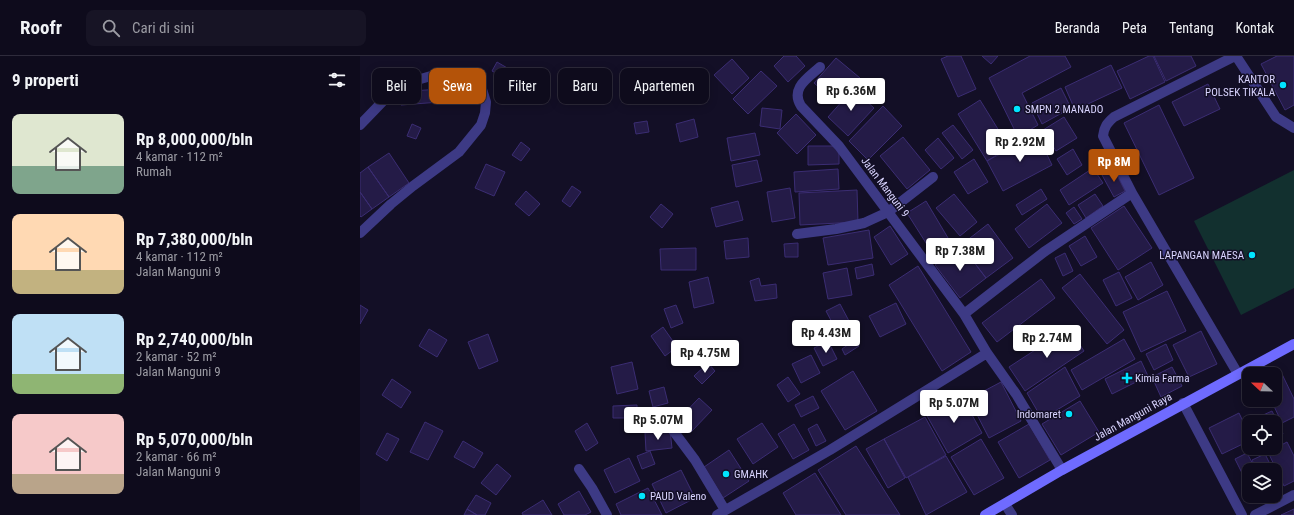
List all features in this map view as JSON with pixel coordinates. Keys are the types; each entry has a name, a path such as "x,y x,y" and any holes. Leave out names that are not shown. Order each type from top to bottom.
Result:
{"street":[{"path":"1238,374 1132,193 1105,141 1103,136 1104,130 1107,123 1114,117 1235,56 1276,117 1294,128"},
{"name":"Jalan Manguni 9","path":"820,67 802,84 797,92 797,99 801,106 839,146 964,314 987,353 1016,394 1062,470"},
{"path":"360,125 387,96 403,84 438,74 465,75 481,86 486,102 485,113 481,125 459,152 408,190 360,233"},
{"path":"797,234 864,223 888,212 932,177"},
{"path":"964,314 1044,252 1132,193"},
{"name":"Jalan Manguni Raya","path":"985,515 1062,470 1183,403 1294,344"},
{"path":"660,413 695,460 721,513 830,450 987,353"},
{"path":"1183,403 1242,515"},
{"path":"579,469 592,488 607,515"},
{"path":"1255,515 1294,494"},
{"path":"1005,504 1012,515"}],"green space":[{"name":"LAPANGAN MAESA","path":"1294,170 1294,288 1241,315 1194,221"}],"building":[{"path":"784,56 796,56 805,66 788,82 774,66"},
{"path":"948,56 961,56 976,89 958,97 941,59"},
{"path":"982,56 998,56 991,64"},
{"name":"SMPN 2 MANADO","path":"1030,56 1065,56 1071,67 1022,93 1038,125 1018,137 989,78"},
{"name":"SMPN 2 MANADO","path":"1149,56 1153,56 1165,82 1130,99 1117,71"},
{"path":"1154,56 1191,56 1196,66 1166,81"},
{"name":"KANTOR POLSEK TIKALA","path":"1277,56 1294,56 1294,105 1285,110 1261,64"},
{"path":"836,58 860,78 838,104 814,83"},
{"path":"732,59 749,78 732,94 714,75"},
{"path":"497,62 507,68 494,68 494,72 492,71"},
{"name":"SMPN 2 MANADO","path":"1111,65 1122,88 1075,110 1065,87"},
{"path":"761,71 777,86 748,114 733,99"},
{"path":"1208,84 1220,109 1184,126 1172,102"},
{"name":"SMPN 2 MANADO","path":"1061,88 1071,108 1042,124 1032,103"},
{"path":"853,89 874,108 848,136 828,117"},
{"path":"421,90 429,90 429,103 421,103"},
{"name":"SMPN 2 MANADO","path":"980,100 1009,147 987,161 958,114"},
{"path":"1159,105 1194,178 1159,195 1124,123"},
{"path":"883,106 902,126 868,160 849,141"},
{"path":"762,108 782,110 780,129 760,126"},
{"path":"796,114 816,135 797,154 777,133"},
{"path":"1064,117 1077,138 1056,151 1043,130"},
{"path":"694,119 698,137 680,142 676,124"},
{"path":"647,121 649,132 636,134 634,123"},
{"path":"412,124 421,128 416,139 407,136"},
{"path":"953,125 973,150 962,159 942,133"},
{"path":"755,133 760,155 731,161 727,138"},
{"name":"SMPN 2 MANADO","path":"1037,134 1052,165 1003,191 987,161"},
{"path":"903,137 930,170 907,189 880,156"},
{"path":"938,138 954,158 941,169 925,150"},
{"path":"521,142 530,149 521,161 512,155"},
{"path":"808,146 839,146 839,164 808,165"},
{"path":"1073,149 1082,165 1067,175 1057,159"},
{"path":"389,153 409,183 389,197 368,167"},
{"path":"974,159 988,182 968,194 954,172"},
{"path":"757,160 762,181 736,187 732,165"},
{"path":"486,164 505,172 494,196 475,188"},
{"path":"368,167 389,197 372,209 360,192 360,173"},
{"path":"1093,168 1103,183 1069,205 1060,190"},
{"path":"838,169 839,189 795,192 794,172"},
{"path":"1114,169 1125,191 1114,197 1102,175"},
{"path":"572,186 581,192 570,207 562,201"},
{"path":"790,188 795,218 772,222 767,192"},
{"path":"1041,189 1047,199 1022,215 1016,205"},
{"path":"857,190 858,222 800,225 799,193"},
{"path":"526,191 540,204 529,216 515,204"},
{"path":"360,192 372,209 361,217 360,216"},
{"path":"954,194 977,222 960,236 936,208"},
{"path":"1095,194 1103,206 1086,218 1078,205"},
{"path":"738,201 743,220 716,227 711,208"},
{"path":"926,201 951,243 933,254 907,213"},
{"path":"661,204 673,214 662,228 650,217"},
{"path":"1047,204 1062,223 1029,248 1015,229"},
{"path":"1124,206 1152,248 1118,270 1091,228"},
{"path":"1074,207 1082,219 1074,224 1066,213"},
{"path":"988,224 1013,258 986,278 961,245"},
{"path":"890,226 908,254 891,265 874,237"},
{"path":"869,230 873,258 828,265 823,238"},
{"path":"1085,236 1097,257 1081,266 1069,246"},
{"path":"748,238 749,257 726,259 724,241"},
{"path":"798,243 798,257 785,257 784,244"},
{"path":"961,245 986,278 960,298 935,265"},
{"path":"696,248 696,270 661,270 660,249"},
{"path":"1065,253 1073,271 1063,276 1055,258"},
{"path":"1151,262 1163,285 1138,300 1125,277"},
{"path":"872,264 874,275 857,279 855,268"},
{"path":"918,266 971,352 942,371 889,285"},
{"path":"847,268 852,295 828,299 823,273"},
{"path":"1119,272 1132,298 1116,306 1103,280"},
{"path":"1080,274 1124,330 1107,344 1062,288"},
{"path":"708,277 714,303 694,308 689,282"},
{"path":"759,278 761,286 776,284 777,298 755,301 750,281"},
{"path":"1041,279 1055,298 997,342 982,323"},
{"path":"1167,291 1186,331 1141,352 1123,312"},
{"path":"896,303 906,324 880,337 869,316"},
{"path":"840,304 849,321 835,328 826,311"},
{"path":"360,305 368,310 360,324"},
{"path":"676,305 683,323 671,328 664,309"},
{"path":"663,327 677,347 665,356 651,336"},
{"path":"1069,328 1084,351 1025,391 1009,367"},
{"path":"429,329 447,340 437,357 419,346"},
{"path":"1201,331 1217,364 1189,377 1173,345"},
{"path":"488,334 498,361 479,369 468,342"},
{"path":"1124,339 1135,359 1082,390 1071,370"},
{"path":"855,340 859,346 845,355 842,349"},
{"path":"828,341 837,359 823,366 814,348"},
{"path":"1166,344 1173,360 1154,370 1146,354"},
{"path":"811,355 820,373 801,383 792,364"},
{"name":"Kimia Farma","path":"1141,361 1148,376 1112,394 1105,379"},
{"path":"632,362 638,389 617,394 611,367"},
{"path":"708,363 715,371 702,384 694,376"},
{"path":"1065,367 1080,396 1042,419 1027,393"},
{"path":"1172,367 1182,386 1161,397 1152,377"},
{"path":"853,371 877,411 845,430 821,391"},
{"path":"1282,374 1294,399 1294,417 1282,423 1282,415 1278,415 1274,407 1282,407"},
{"path":"788,377 800,394 788,402 777,385"},
{"path":"392,379 411,392 401,408 382,395"},
{"path":"1001,382 1021,421 989,438 969,399"},
{"path":"664,387 668,403 653,407 649,391"},
{"path":"961,395 982,433 948,453 926,414"},
{"path":"813,396 819,408 801,417 795,405"},
{"path":"699,398 712,410 691,432 678,420"},
{"path":"1080,401 1099,432 1061,455 1042,424"},
{"path":"637,405 637,418 613,418 613,406"},
{"path":"1272,411 1274,415 1263,415"},
{"path":"1239,413 1242,419 1242,444 1222,454 1209,428"},
{"path":"925,417 946,455 906,478 884,439"},
{"path":"425,422 443,431 428,460 410,452"},
{"path":"587,423 598,443 586,451 575,431"},
{"path":"762,423 778,447 753,464 737,439"},
{"path":"794,424 809,450 793,459 778,434"},
{"path":"817,424 826,441 816,446 808,429"},
{"path":"1029,424 1050,460 1019,478 998,442"},
{"path":"670,430 672,448 646,451 645,433"},
{"path":"387,433 399,439 387,461 376,454"},
{"path":"884,439 905,478 888,488 866,449"},
{"path":"981,439 1004,478 974,495 951,457"},
{"path":"463,441 483,453 474,468 454,457"},
{"path":"1287,442 1294,456 1294,481 1284,486 1282,482 1282,463 1273,463 1269,455 1282,455 1282,445"},
{"path":"856,446 900,515 846,515 818,470"},
{"name":"GMAHK","path":"729,450 749,481 723,498 704,467"},
{"path":"650,451 655,464 642,469 637,456"},
{"path":"1243,455 1248,455 1252,463 1242,463 1242,473 1235,459"},
{"path":"1266,455 1270,463 1254,463 1252,460"},
{"path":"946,456 967,492 926,515 908,477"},
{"path":"629,458 640,481 615,493 604,470"},
{"path":"497,464 511,476 496,495 481,483"},
{"path":"681,470 695,498 666,513 652,484"},
{"path":"815,473 841,515 796,515 783,493"},
{"name":"PAUD Valeno","path":"648,488 662,515 621,515 616,504"},
{"path":"579,491 591,512 585,515 564,515 558,504"},
{"path":"476,495 491,503 485,515 477,515 467,509"},
{"path":"543,500 552,515 523,515 522,513"},
{"path":"467,509 477,515 464,515"},
{"path":"1294,509 1294,515 1281,515"}],"place":[{"name":"KANTOR POLSEK TIKALA","path":"1283,85"},
{"name":"SMPN 2 MANADO","path":"1017,109"},
{"name":"LAPANGAN MAESA","path":"1252,255"},
{"name":"Kimia Farma","path":"1127,378"},
{"name":"Indomaret","path":"1069,414"},
{"name":"GMAHK","path":"726,474"},
{"name":"PAUD Valeno","path":"642,496"}]}
